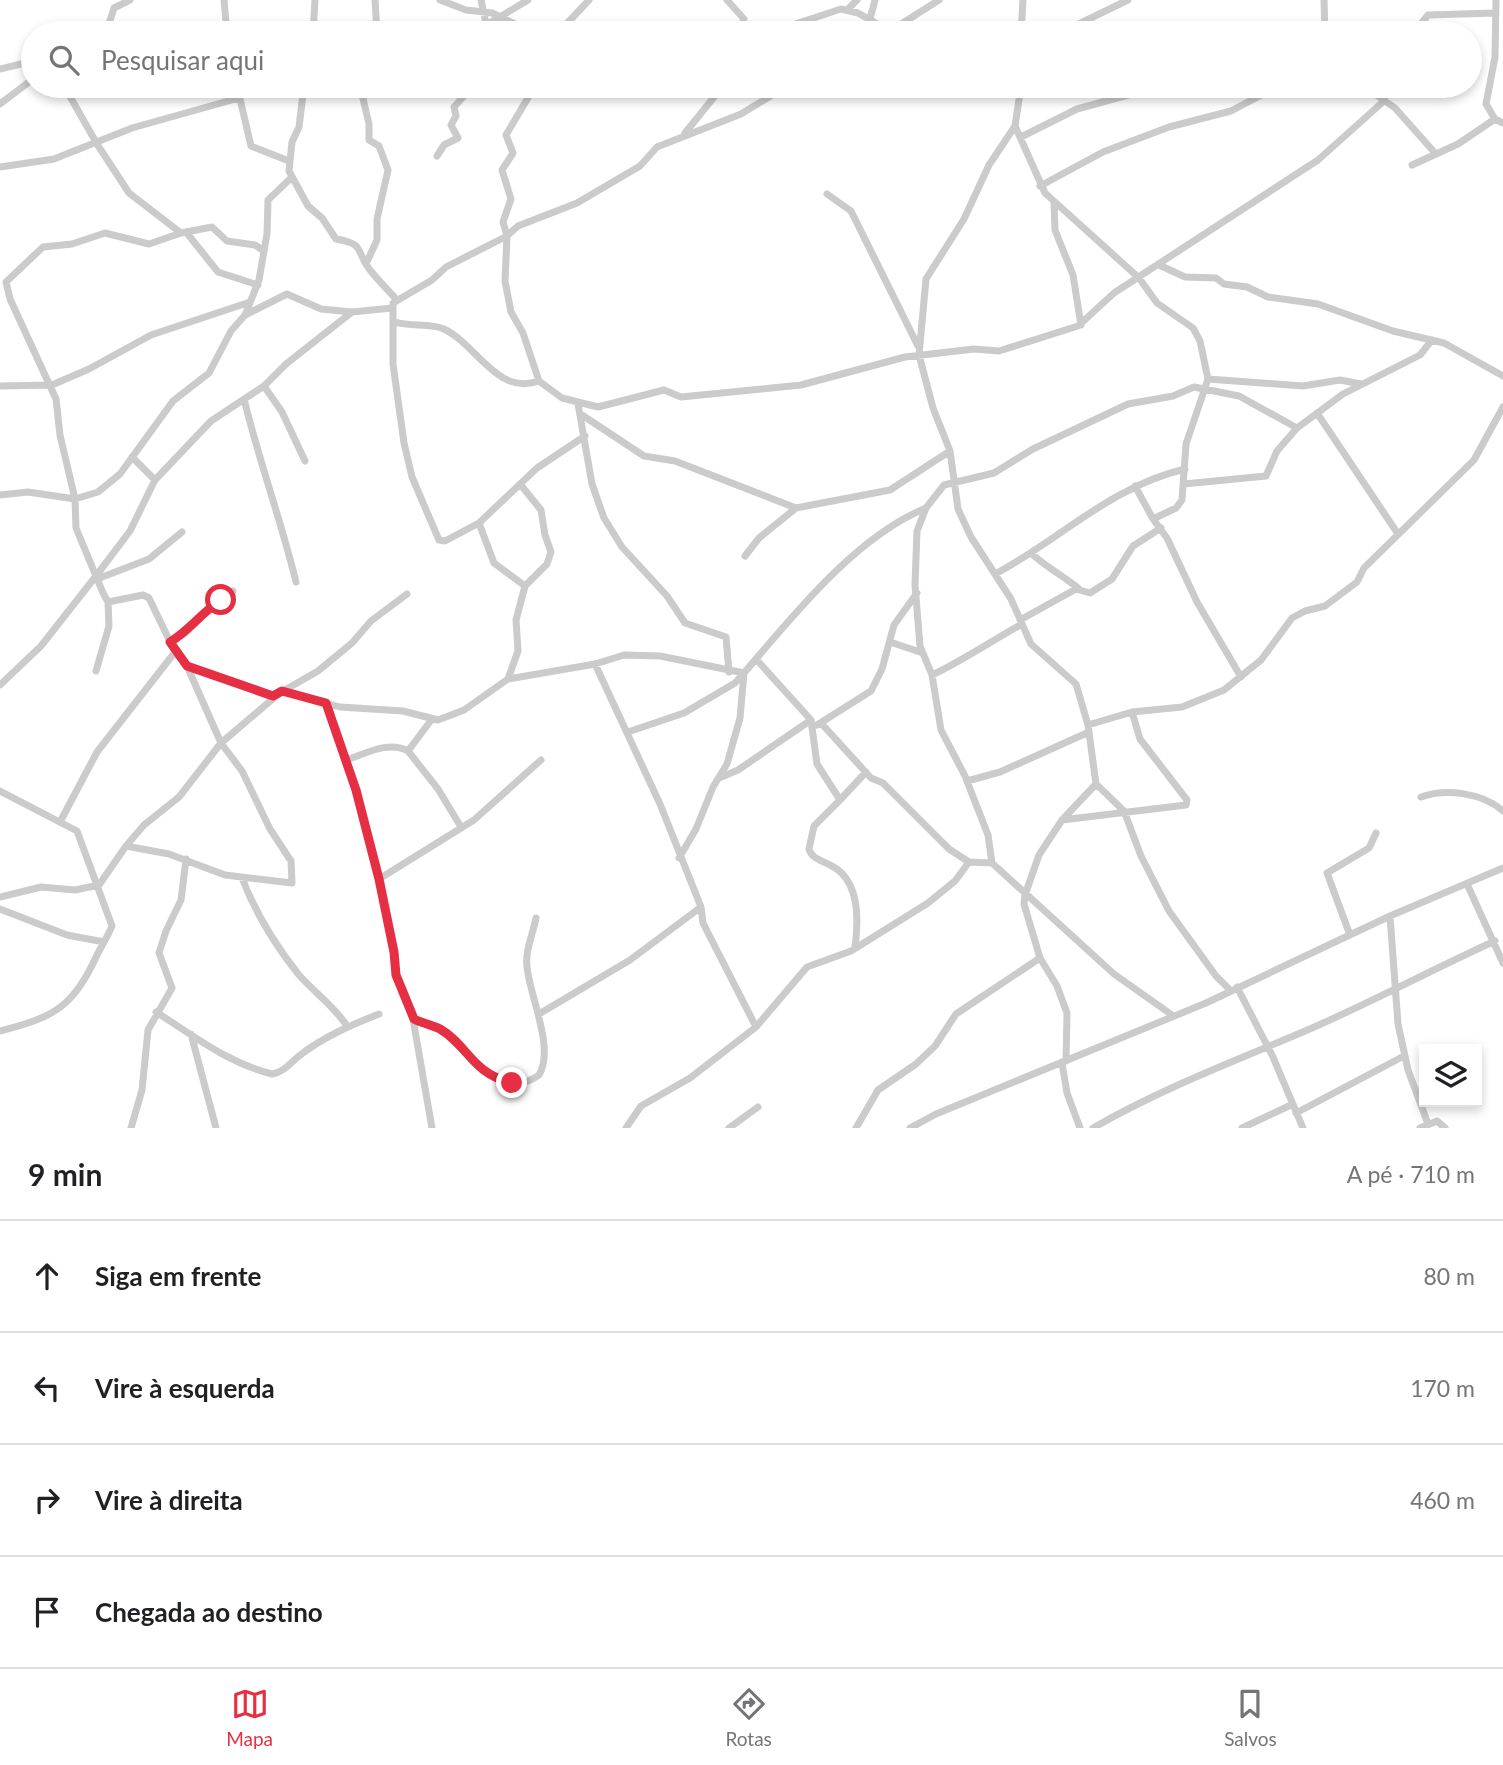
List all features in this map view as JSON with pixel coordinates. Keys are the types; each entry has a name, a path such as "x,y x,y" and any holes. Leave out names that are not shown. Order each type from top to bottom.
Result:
{"street":[{"path":"110,21 115,6 130,0"},
{"path":"224,0 226,21"},
{"path":"314,21 315,0"},
{"path":"374,21 375,0"},
{"path":"440,0 510,21"},
{"path":"481,0 486,21"},
{"path":"495,21 528,0"},
{"path":"569,21 589,0"},
{"path":"727,0 743,21"},
{"path":"808,21 848,9 857,0"},
{"path":"870,19 875,0"},
{"path":"906,21 939,0"},
{"path":"1022,21 1023,0"},
{"path":"1085,21 1128,0"},
{"path":"1322,21 1324,0"},
{"path":"1496,0 1495,57 1486,104 1495,118 1503,123"},
{"path":"848,9 873,21"},
{"path":"1423,21 1428,15 1495,13"},
{"path":"0,69 21,64"},
{"path":"0,104 21,88"},
{"path":"71,98 97,144 132,196 183,232 218,272 258,285"},
{"path":"0,167 54,159 132,128 239,98 251,146 289,161"},
{"path":"303,98 299,127 292,142 289,161 292,178 308,206 322,218 334,237 350,240 363,253 366,264 396,299"},
{"path":"363,98 369,124 369,141 379,146 388,170 377,219 377,240 366,264"},
{"path":"437,156 444,145 458,138 451,124 456,118 454,107 462,98"},
{"path":"528,98 506,135 513,153 502,170 511,199 503,222 507,236 505,276 511,312 523,333 540,381 558,396 578,404 607,406 664,390 681,397 801,385 919,351 1004,351 1081,325 1114,293 1303,171 1385,98"},
{"path":"685,134 714,98"},
{"path":"585,436 520,484 479,523 444,541 436,537 412,477 404,443 393,364 395,322 392,308 396,299 432,280 448,265 507,236 518,226 587,197 640,166 657,147 741,114 767,98"},
{"path":"919,351 926,279 964,219 989,166 1015,126 1019,98"},
{"path":"1021,137 1087,106 1117,98"},
{"path":"1040,186 1103,152 1160,130 1231,111 1254,98"},
{"path":"1380,98 1405,117 1435,153"},
{"path":"1412,165 1458,144 1495,118"},
{"path":"1015,126 1040,186 1054,202 1139,278 1157,303 1195,331 1208,379 1186,444 1184,484 1178,506 1153,519"},
{"path":"0,495 28,492 75,499 98,492 120,474 173,401 209,373 231,331 245,315 258,285 268,200 292,178"},
{"path":"827,194 851,211 919,351 933,408 950,450 958,509 969,532 996,573 1034,648 1076,684 1088,729 1096,784 1124,811 1141,856 1169,911 1216,976 1233,988 1267,1047 1303,1128"},
{"path":"1054,202 1057,239 1073,275 1081,325"},
{"path":"96,671 109,626 108,602 76,528 75,499 52,386 10,299 6,282 9,276 43,247 72,244 105,233 149,244 183,232 214,228 227,241 256,245 264,251"},
{"path":"1159,265 1185,277 1216,278 1224,284 1247,287 1268,297 1318,304 1393,331 1432,340 1454,348 1503,376"},
{"path":"245,315 287,294 315,308 352,312 392,308"},
{"path":"0,386 52,386 151,335 250,302"},
{"path":"0,674 3,684 41,646 97,578 130,531 155,480 211,421 264,386 286,364 352,312"},
{"path":"395,322 443,329 482,363 516,385 527,386 540,381"},
{"path":"1184,484 1266,475 1283,441 1297,428 1361,384 1420,355 1432,340"},
{"path":"1208,379 1303,386 1339,380 1361,384"},
{"path":"264,386 282,412 306,461"},
{"path":"1172,1015 1114,974 992,863 988,835 968,782 941,730 932,675 923,653 917,593 916,542 926,508 942,488 953,482 994,474 1033,449 1117,408 1173,396 1194,387 1239,396 1297,428"},
{"path":"244,399 254,440 282,524 296,582"},
{"path":"578,404 598,503 622,547 667,596 685,623 726,637 729,672"},
{"path":"968,782 1000,772 1088,729 1132,712 1182,707 1212,696 1241,677 1265,656 1292,618 1325,606 1357,582 1364,568 1474,460 1503,407"},
{"path":"1317,413 1398,534"},
{"path":"582,415 643,456 675,461 796,508"},
{"path":"746,556 759,538 796,508 890,490 950,450"},
{"path":"132,457 155,480"},
{"path":"996,573 1032,554 1100,504 1159,475 1185,469"},
{"path":"508,679 518,651 516,620 525,586 547,564 551,552 541,510 520,484"},
{"path":"1135,486 1161,528 1221,646 1241,677"},
{"path":"628,732 684,713 735,683 852,557 907,515 926,508"},
{"path":"479,523 495,563 525,586"},
{"path":"1032,554 1045,566 1052,567 1078,588 1090,593 1112,579 1133,546 1161,528"},
{"path":"97,578 149,559 182,532"},
{"path":"932,675 965,659 1078,588"},
{"path":"170,642 185,633 210,607 233,591"},
{"path":"719,778 813,724 821,723 871,691 894,625 917,593"},
{"path":"0,897 41,887 75,890 99,885 125,846 144,825 180,797 221,743 273,696 318,671 352,643 371,621 407,594"},
{"path":"108,602 146,596 175,652 187,666 221,743 242,771 270,828 290,861 291,885 242,878 186,859 125,846"},
{"path":"890,642 923,653"},
{"path":"60,822 97,752 175,652"},
{"path":"282,691 326,703 359,709 403,711 432,719 464,710 508,679 640,653 744,673"},
{"path":"756,659 813,724 817,764 840,800"},
{"path":"595,664 628,732 701,907 703,923 756,1027"},
{"path":"187,666 273,696"},
{"path":"679,858 727,764 740,718 744,673"},
{"path":"326,703 346,760 379,879 396,975 414,1019 432,1128"},
{"path":"1062,820 1183,806 1188,802 1140,739 1132,712"},
{"path":"408,751 432,719"},
{"path":"821,723 866,772 883,782 950,849 969,862 992,863"},
{"path":"346,760 388,747 401,747 408,751 438,789 461,827"},
{"path":"379,879 498,800 541,760"},
{"path":"855,947 858,922 849,880 833,866 814,858 809,849 814,826 866,772"},
{"path":"1080,1128 1067,1093 1064,1062 1067,1013 1057,986 1040,958 1024,904 1039,855 1062,820 1096,784"},
{"path":"0,791 77,831 112,926 82,988 64,1007 34,1022 0,1031"},
{"path":"1420,797 1444,793 1483,798 1503,811"},
{"path":"1350,935 1327,873 1369,848 1376,833"},
{"path":"131,1128 144,1079 148,1030 172,988 159,953 181,900 186,859"},
{"path":"626,1128 641,1106 690,1078 756,1027 807,967 835,959 941,894 969,862"},
{"path":"910,1128 936,1114 1206,1003 1390,916 1503,868"},
{"path":"242,878 251,904 287,958 300,976 336,1010 347,1026"},
{"path":"1467,884 1503,963"},
{"path":"539,1014 630,960 701,907"},
{"path":"0,909 67,934 104,942"},
{"path":"1390,916 1395,989 1405,1056 1428,1124"},
{"path":"414,1019 442,1030 472,1062 492,1076 512,1083 533,1080 541,1071 544,1057 539,1014 526,964 536,918"},
{"path":"1093,1128 1179,1085 1395,989 1495,941"},
{"path":"856,1128 878,1090 916,1065 935,1046 956,1014 1040,958"},
{"path":"156,1012 221,1055 272,1074 278,1073 300,1055 347,1026 379,1014"},
{"path":"191,1034 198,1072 216,1128"},
{"path":"1296,1113 1405,1056"},
{"path":"1242,1128 1293,1104"},
{"path":"729,1128 758,1107"},
{"path":"1420,1128 1437,1121 1445,1128"}],"route":[{"path":"221,600 210,607 185,633 170,642 175,652 187,666 273,696 282,691 326,703 356,790 379,879 396,975 414,1019 442,1030 472,1062 492,1076 512,1083"}]}
